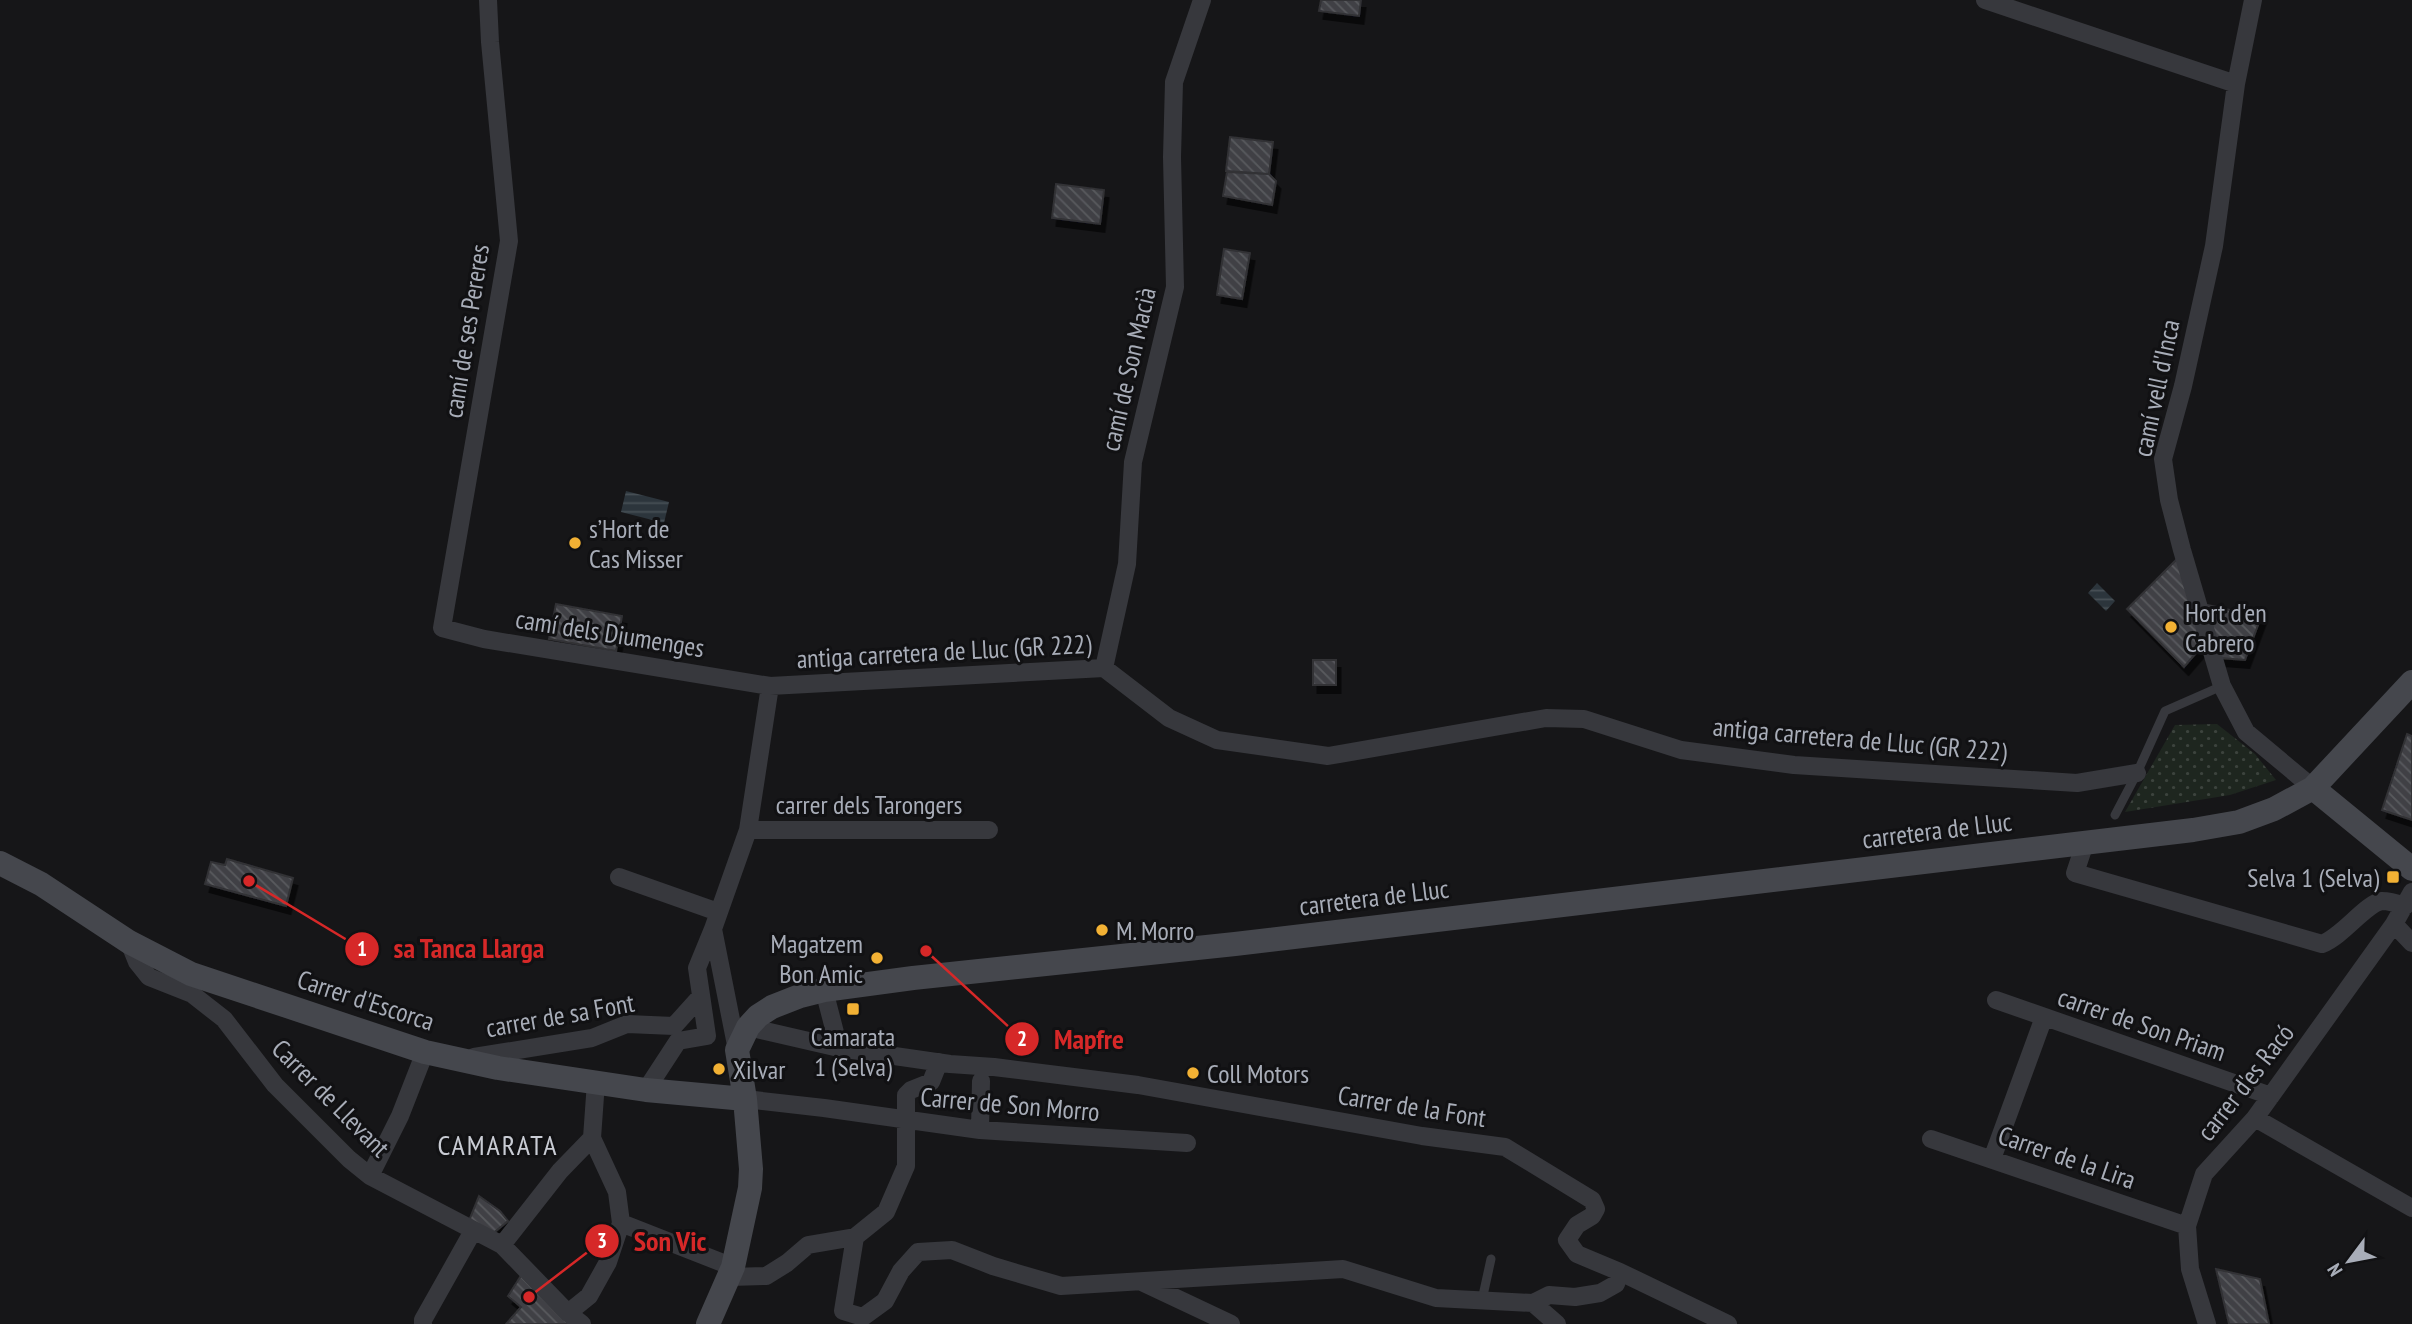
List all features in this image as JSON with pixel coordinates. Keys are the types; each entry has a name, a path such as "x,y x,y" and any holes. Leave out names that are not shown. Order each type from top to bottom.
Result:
{"main road":[{"name":"carretera de Lluc","path":"737,1050 748,1027 758,1016 772,1007 824,990 2085,843 2239,822 2274,809 2313,788 2412,682"},
{"path":"2313,788 2412,869"},
{"name":"Carrer d'Escorca","path":"0,863 41,884 129,942 191,974 425,1052 498,1068 646,1090 745,1099"},
{"path":"708,1324 732,1272 750,1188 745,1099 737,1050"}],"street":[{"name":"camí de ses Pereres","path":"442,628 509,241 488,0"},
{"name":"camí de Son Macià","path":"1104,668 1127,564 1133,462 1175,287 1172,157 1174,82 1202,0"},
{"path":"1984,0 2236,84"},
{"name":"camí vell d'Inca","path":"2253,0 2236,84 2214,246 2183,386 2163,458 2169,500 2222,686 2246,732 2313,788"},
{"name":"camí dels Diumenges","path":"442,628 484,639 769,686"},
{"name":"antiga carretera de Lluc (GR 222)","path":"769,686 1104,668 1169,718 1217,740 1328,756 1546,718 1584,719 1681,750 1794,765 2077,783 2137,773"},
{"path":"646,1090 678,1041 707,1037 697,968 748,830 769,686"},
{"name":"carrer dels Tarongers","path":"748,830 989,830"},
{"path":"2085,843 2074,873 2322,944 2335,939 2370,906 2383,901 2409,899"},
{"path":"619,877 716,921"},
{"name":"carrer d'es Racó","path":"2207,1324 2190,1269 2186,1226 2204,1174 2255,1118 2394,924 2409,899"},
{"path":"716,921 737,1050"},
{"path":"2394,924 2412,943"},
{"name":"Carrer de Llevant","path":"129,942 136,962 149,977 192,994 223,1019 275,1085 331,1142 370,1176 502,1245 575,1319"},
{"path":"824,990 839,1048"},
{"name":"carrer de sa Font","path":"458,1058 489,1056 592,1038 627,1024 674,1026 701,996"},
{"name":"carrer de Son Priam","path":"1996,1000 2271,1096"},
{"path":"1992,1159 2043,1017"},
{"name":"Carrer de la Font","path":"748,1027 839,1048 1138,1085 1422,1136 1504,1147 1592,1200 1596,1209 1591,1216 1577,1225 1567,1240 1577,1254 1620,1272"},
{"path":"370,1176 400,1116 425,1052"},
{"path":"621,1223 732,1272 766,1276 808,1245 855,1237 886,1212 906,1166 906,1096 911,1090 931,1082 939,1062"},
{"path":"980,1130 981,1081"},
{"path":"575,1319 608,1262 621,1223 617,1192 592,1138 596,1082"},
{"name":"Carrer de Son Morro","path":"745,1099 980,1130 1187,1143"},
{"path":"2255,1118 2412,1208"},
{"path":"502,1245 560,1171 592,1138"},
{"name":"Carrer de la Lira","path":"1931,1139 2186,1226"},
{"path":"423,1324 473,1231"},
{"path":"855,1237 842,1318 863,1317 885,1301 901,1270 918,1252 952,1250 993,1266 1061,1286 1343,1269 1436,1298 1533,1303 1549,1295 1575,1297 1600,1293 1616,1284 1620,1272 1728,1324"},
{"path":"1139,1281 1231,1324"},
{"path":"1533,1303 1557,1324"}],"lane":[{"path":"2115,815 2165,711 2222,686"},
{"path":"1482,1300 1491,1259"}],"shaded area":[{"path":"626,491 669,502 664,523 621,512"},
{"path":"2097,583 2115,601 2106,611 2088,593"},
{"path":"2217,724 2255,754 2276,780 2230,795 2125,812 2175,725"}],"building":[{"path":"1321,0 1361,0 1359,16 1319,11"},
{"path":"1230,137 1273,142 1269,174 1226,171"},
{"path":"1227,172 1269,174 1276,181 1272,205 1223,196"},
{"path":"1056,184 1104,190 1100,224 1052,218"},
{"path":"1224,249 1250,253 1242,299 1217,295"},
{"name":"Hort d'en Cabrero","path":"2178,558 2203,645 2184,667 2127,609"},
{"path":"556,604 622,616 616,651 549,639"},
{"path":"2203,604 2261,617 2245,660 2220,658"},
{"path":"1313,660 1336,660 1336,685 1313,685"},
{"path":"2407,734 2412,736 2412,820 2382,810"},
{"path":"227,859 293,878 286,906 205,884 211,862 225,865"},
{"path":"479,1196 500,1211 508,1221 491,1235 468,1223"},
{"path":"2216,1269 2260,1279 2269,1324 2229,1324"},
{"path":"524,1271 572,1324 506,1324 521,1307 508,1296"}],"place":[{"name":"s’Hort de Cas Misser","path":"575,543"},
{"name":"Hort d'en Cabrero","path":"2171,627"},
{"name":"Selva 1 (Selva)","path":"2393,877"},
{"name":"sa Tanca Llarga","path":"249,881"},
{"name":"M. Morro","path":"1102,930"},
{"name":"Mapfre","path":"926,951"},
{"name":"Magatzem Bon Amic","path":"877,958"},
{"name":"Camarata 1 (Selva)","path":"853,1009"},
{"name":"Xilvar","path":"719,1069"},
{"name":"Coll Motors","path":"1193,1073"},
{"name":"Son Vic","path":"529,1297"}],"district":[{"name":"CAMARATA","path":"498,1144"}]}
